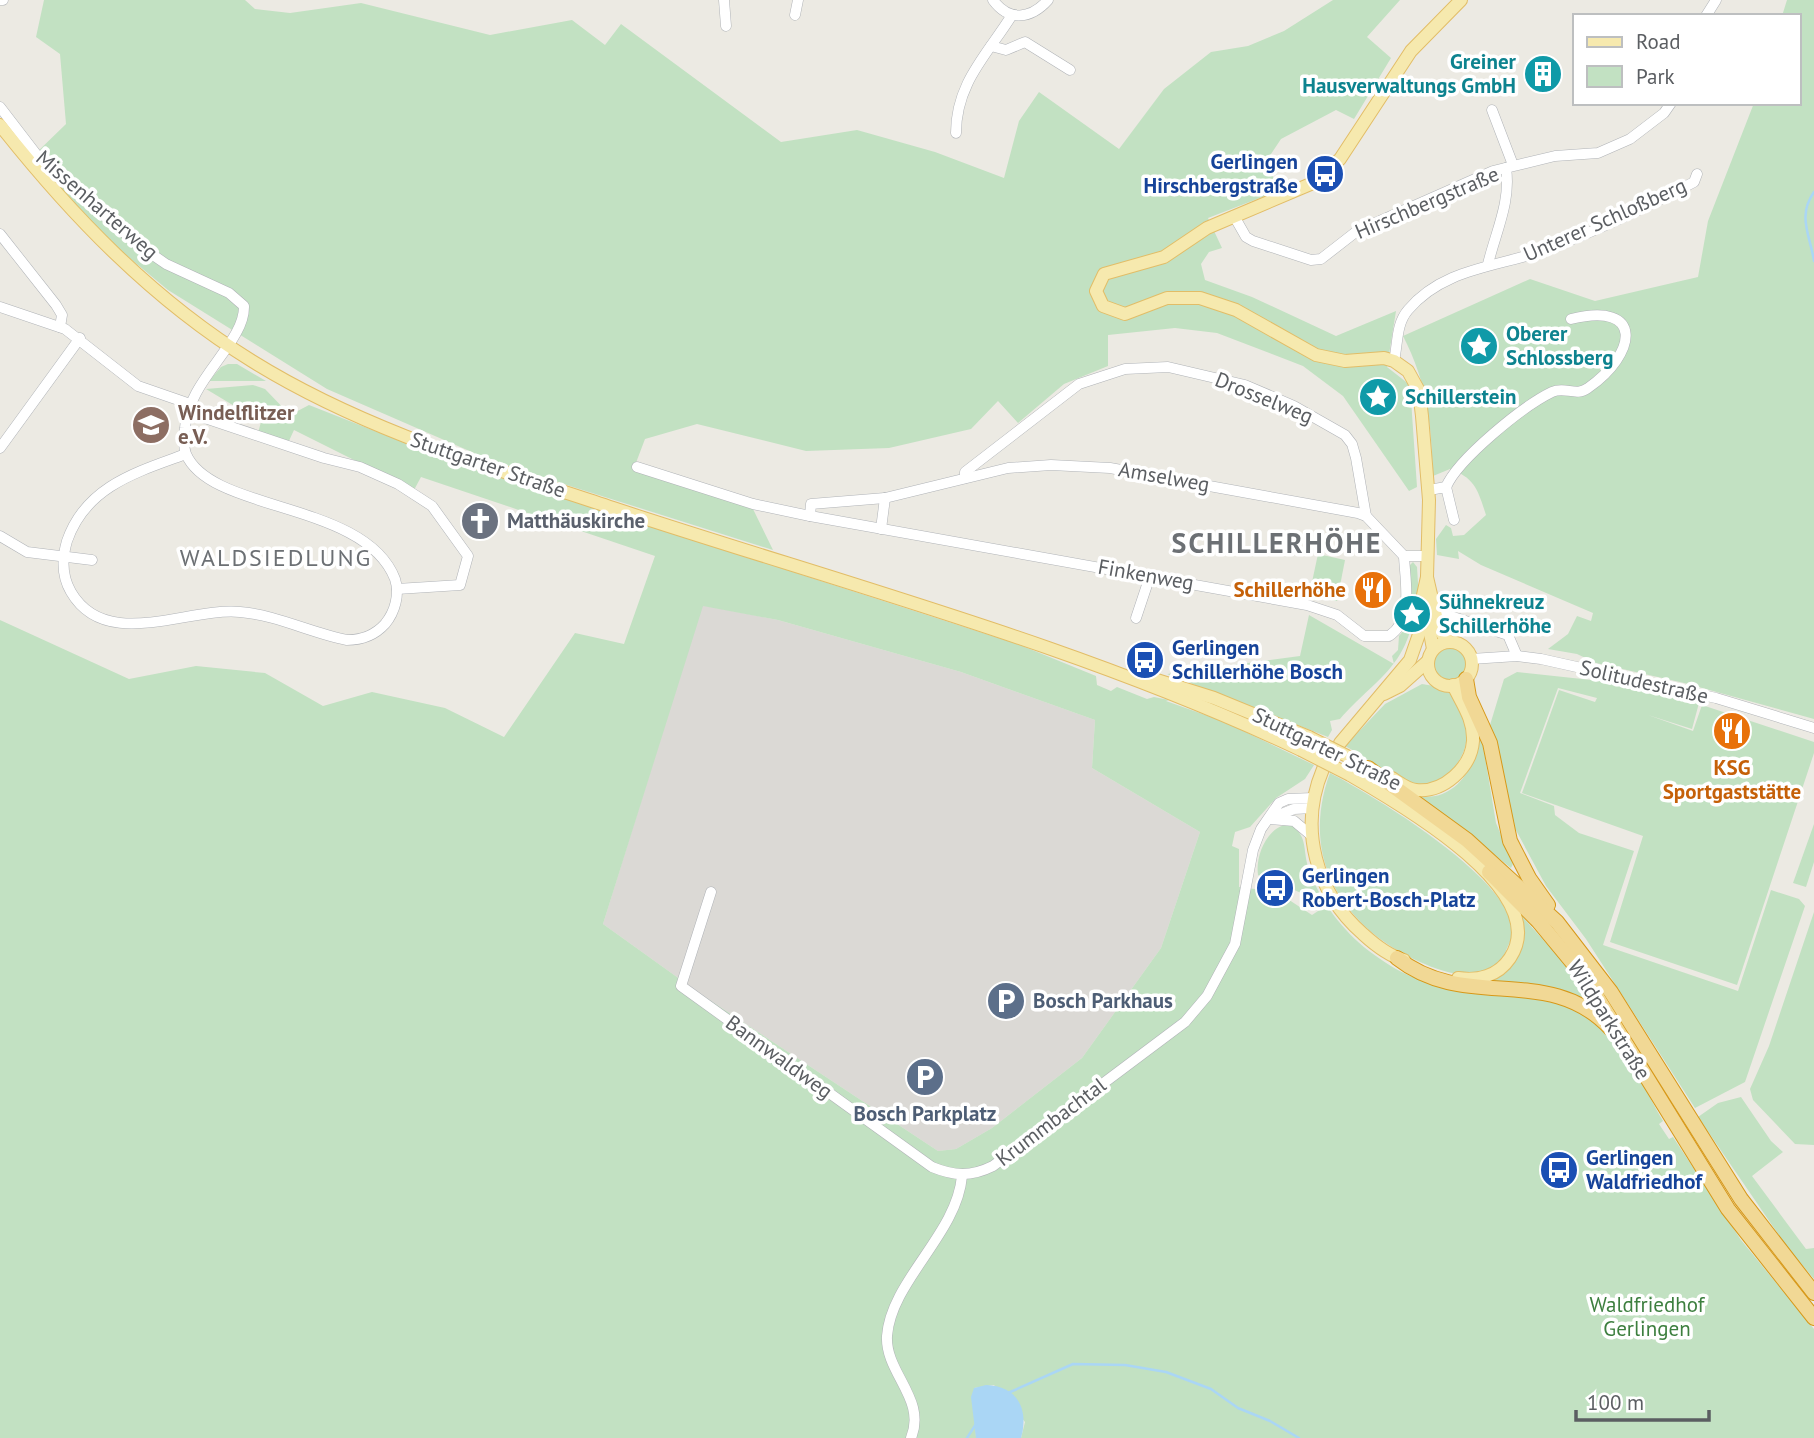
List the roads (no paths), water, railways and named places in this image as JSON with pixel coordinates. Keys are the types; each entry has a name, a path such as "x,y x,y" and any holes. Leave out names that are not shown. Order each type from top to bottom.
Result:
{"highway":[{"path":"1460,682 1490,743 1510,841 1557,922"},
{"name":"Wildparkstraße","path":"1362,765 1467,840 1557,922 1611,992 1741,1199 1814,1293"},
{"name":"Wildparkstraße","path":"1489,872 1568,955 1602,1003 1679,1134 1751,1240 1814,1318"},
{"path":"1397,958 1415,973 1444,983 1488,989 1538,990 1573,1000 1601,1017 1628,1047"}],"main road":[{"path":"1433,678 1427,576 1429,490 1419,391 1408,370 1394,360 1373,358 1335,361 1315,355 1236,310 1200,298 1167,298 1125,314 1102,306 1096,285 1104,274 1164,257 1207,228 1301,191 1333,167 1402,61 1461,0"},
{"name":"Stuttgarter Straße","path":"0,125 51,187 130,268 166,300 226,345 320,400 434,447 1309,737 1408,788 1419,790 1448,782 1458,773 1471,750 1472,730 1460,682"},
{"path":"1380,697 1400,686 1433,678 1446,685 1460,682 1471,669 1471,659 1464,647 1448,642 1430,612"},
{"path":"1340,743 1352,725 1380,697 1410,660 1430,612"},
{"path":"1400,686 1448,642"},
{"name":"Stuttgarter Straße","path":"1206,702 1350,775"},
{"path":"1323,769 1313,803 1312,836 1322,878 1335,902 1357,929 1397,958 1467,979 1482,978 1500,969 1515,950 1518,928 1514,913 1489,872"},
{"name":"Wildparkstraße","path":"1350,775 1399,803 1489,872"}],"street":[{"path":"724,0 726,26"},
{"path":"795,15 797,0"},
{"path":"993,0 1012,15 1032,14 1048,0"},
{"path":"956,133 957,111 964,88 977,63 1012,15"},
{"path":"991,46 1001,51 1025,43 1070,70"},
{"path":"1510,167 1555,156 1598,153 1630,139 1664,113 1670,105"},
{"name":"Missenharterweg","path":"0,107 43,163 137,244 166,264 237,298 244,311 239,326 226,345"},
{"name":"Hirschbergstraße","path":"1488,264 1506,205 1510,167 1492,110"},
{"name":"Hirschbergstraße","path":"1230,217 1246,237 1254,241 1311,260 1321,259 1357,231 1510,167"},
{"name":"Unterer Schloßberg","path":"1394,360 1399,329 1409,308 1451,279 1488,264 1504,263 1584,233 1694,183 1697,174"},
{"path":"0,234 60,311 60,327"},
{"path":"0,307 60,327 80,338 138,386 188,408 324,458 360,467 398,484 432,506 468,556 460,585 397,589"},
{"path":"1454,520 1446,487 1455,469 1511,421 1553,392 1563,389 1575,393 1588,388 1622,356 1628,337 1624,327 1616,321 1594,315 1571,319"},
{"path":"0,448 80,338"},
{"path":"186,453 135,472 96,495 74,525 63,557 65,579 80,603 103,618 132,623 232,611 261,615 338,638 355,640 370,635 384,624 393,610 397,589 386,563 355,537 326,522 225,486 198,468 186,453 188,408 226,345"},
{"name":"Drosselweg","path":"965,478 965,472 1079,384 1125,369 1168,367 1245,385 1294,406 1345,435 1354,451 1366,516"},
{"name":"Amselweg","path":"810,516 811,504 885,498 1008,468 1051,466 1110,468 1321,505 1366,516"},
{"path":"637,467 753,504 810,516"},
{"path":"1429,490 1446,487"},
{"path":"881,529 885,498"},
{"name":"Finkenweg","path":"810,516 1314,607 1337,615 1364,636 1378,638 1397,631 1405,613 1404,556"},
{"path":"1366,516 1404,556 1427,556"},
{"path":"0,536 27,552 92,560"},
{"path":"1136,618 1150,576"},
{"path":"1430,612 1508,635 1517,656"},
{"name":"Solitudestraße","path":"1471,659 1517,656 1716,698 1814,728"},
{"path":"1270,819 1313,803"},
{"path":"1270,819 1294,821 1312,836"},
{"name":"Krummbachtal","path":"962,1176 979,1173 993,1166 1185,1021 1207,996 1235,944 1253,850 1261,830 1270,819"},
{"name":"Bannwaldweg","path":"711,892 681,986 932,1167 962,1176"},
{"path":"911,1438 915,1410 894,1365 887,1336 910,1280 958,1199 962,1176"}],"water":[{"path":"986,1385 1006,1390 1018,1401 1023,1418 1021,1438 976,1438 971,1397 974,1388"}],"waterway":[{"path":"1814,192 1805,218 1814,261"},
{"path":"1008,1393 1073,1364 1125,1365 1166,1372 1211,1389 1238,1408 1270,1421 1299,1438"},
{"path":"967,1438 976,1424"}],"place":[{"name":"Greiner Hausverwaltungs GmbH","path":"1543,74"},
{"name":"Gerlingen Hirschbergstraße","path":"1325,174"},
{"name":"Oberer Schlossberg","path":"1479,346"},
{"name":"Schillerstein","path":"1378,397"},
{"name":"Windelflitzer e.V.","path":"151,425"},
{"name":"Matthäuskirche","path":"480,521"},
{"name":"Schillerhöhe","path":"1373,590"},
{"name":"Sühnekreuz Schillerhöhe","path":"1412,614"},
{"name":"Gerlingen Schillerhöhe Bosch","path":"1145,660"},
{"name":"KSG Sportgaststätte","path":"1732,731"},
{"name":"Gerlingen Robert-Bosch-Platz","path":"1275,888"},
{"name":"Bosch Parkhaus","path":"1006,1001"},
{"name":"Bosch Parkplatz","path":"925,1077"},
{"name":"Gerlingen Waldfriedhof","path":"1559,1170"}],"district":[{"name":"SCHILLERHÖHE","path":"1277,543"},
{"name":"WALDSIEDLUNG","path":"276,558"}],"park label":[{"name":"Waldfriedhof Gerlingen","path":"1647,1317"}]}
